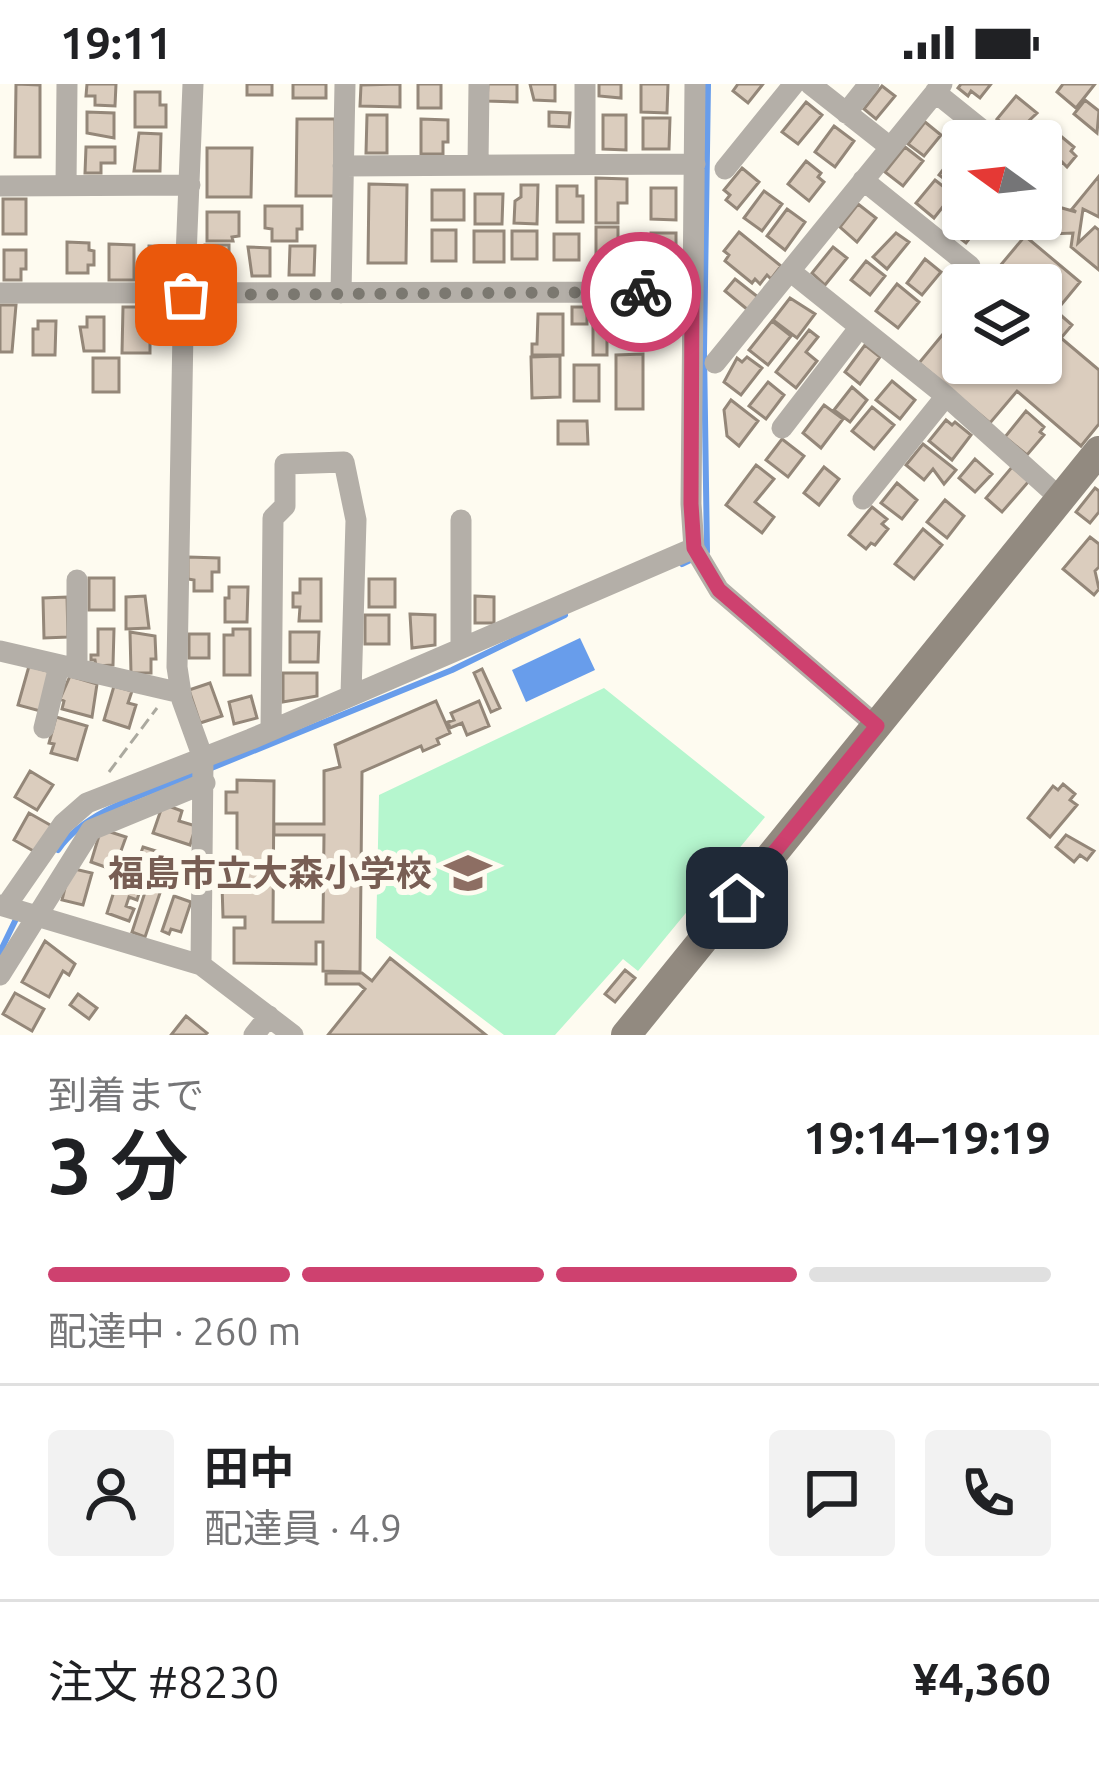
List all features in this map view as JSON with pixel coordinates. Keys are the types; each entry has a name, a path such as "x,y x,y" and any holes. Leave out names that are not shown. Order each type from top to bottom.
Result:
{"street":[{"path":"66,185 67,84"},
{"path":"193,84 174,692 204,771 201,965"},
{"path":"341,293 345,84"},
{"path":"478,165 479,84"},
{"path":"585,84 585,165"},
{"path":"695,84 694,548 719,590 877,726"},
{"path":"725,169 794,84"},
{"path":"810,84 890,147"},
{"path":"846,113 869,84"},
{"path":"716,363 938,88 973,120"},
{"path":"343,166 695,164"},
{"path":"863,180 968,264"},
{"path":"0,186 190,185"},
{"path":"790,272 946,396 1061,499"},
{"path":"0,293 692,292"},
{"path":"782,428 860,327"},
{"path":"863,499 946,396"},
{"path":"626,1035 1099,451"},
{"path":"271,730 273,518 285,506 285,464 344,462 356,520 350,694"},
{"path":"461,520 461,647"},
{"path":"16,909 91,830 271,730 694,548"},
{"path":"44,728 68,668 77,580"},
{"path":"0,651 174,692"},
{"path":"0,975 16,909 63,824 87,803 204,771"},
{"path":"16,909 201,965 293,1035"},
{"path":"254,1035 269,1016"}],"path":[{"path":"87,803 174,692"}],"green space":[{"path":"604,688 765,817 638,971 623,959 555,1035 504,1035 376,938 379,795"}],"water":[{"path":"580,638 595,670 526,702 512,670"}],"building":[{"path":"16,84 40,85 40,157 15,157"},
{"path":"87,84 116,84 115,106 95,105 95,96 86,96"},
{"path":"247,84 272,84 272,95 247,95"},
{"path":"293,84 326,84 326,98 293,98"},
{"path":"400,84 400,107 360,106 361,85"},
{"path":"418,84 441,84 441,108 418,108"},
{"path":"488,84 517,84 517,102 487,101"},
{"path":"530,84 555,84 555,101 534,100"},
{"path":"599,84 621,84 621,98 599,96"},
{"path":"641,84 668,84 667,113 641,112"},
{"path":"738,84 763,84 748,103 733,91"},
{"path":"961,84 991,84 980,98 971,91 968,96 958,88"},
{"path":"1063,84 1095,84 1076,108 1057,92"},
{"path":"882,86 895,96 876,119 864,109"},
{"path":"135,92 160,92 160,105 166,105 166,127 135,127"},
{"path":"1016,96 1037,113 1030,120 997,119"},
{"path":"1085,100 1099,111 1097,133 1074,114"},
{"path":"806,102 822,115 798,144 782,132"},
{"path":"87,112 114,113 114,138 87,133"},
{"path":"549,112 570,113 569,127 549,126"},
{"path":"367,115 387,115 387,153 366,153"},
{"path":"603,115 626,115 626,150 603,149"},
{"path":"643,118 670,118 669,149 643,149"},
{"path":"297,119 335,119 335,196 296,196"},
{"path":"421,119 448,120 443,154 421,154"},
{"path":"925,122 941,135 924,156 908,144"},
{"path":"834,126 854,141 835,167 815,152"},
{"path":"139,133 161,134 160,171 134,171"},
{"path":"1062,137 1074,147 1071,151 1076,156 1067,167 1062,162"},
{"path":"86,147 115,147 115,163 101,163 101,173 85,173"},
{"path":"905,147 923,161 903,186 885,172"},
{"path":"207,148 252,148 251,197 207,197"},
{"path":"806,161 824,182 809,201 788,184"},
{"path":"742,168 759,182 737,209 726,200 730,195 724,190"},
{"path":"1099,176 1099,217 1083,209 1078,243 1095,227 1099,230 1099,270 1071,247 1073,233 1062,234 1062,208 1076,212 1072,209"},
{"path":"596,178 627,179 627,203 618,203 618,223 596,223"},
{"path":"935,180 942,185 942,208 934,218 916,203"},
{"path":"369,184 407,185 406,263 368,263"},
{"path":"521,185 538,185 537,224 514,223"},
{"path":"557,186 577,186 577,196 583,196 583,222 557,222"},
{"path":"651,188 676,188 676,220 651,219"},
{"path":"432,190 464,190 464,220 432,220"},
{"path":"764,191 782,204 762,231 744,218"},
{"path":"475,194 503,194 502,224 475,224"},
{"path":"3,199 26,199 26,234 3,234"},
{"path":"858,204 876,218 857,242 840,227"},
{"path":"265,206 302,206 297,241 272,241 272,229 265,228"},
{"path":"787,209 805,222 785,250 767,236"},
{"path":"207,212 239,212 239,236 232,237 233,241 207,241"},
{"path":"596,227 618,227 618,265 596,265"},
{"path":"432,230 456,230 456,261 432,261"},
{"path":"474,231 504,231 504,262 474,262"},
{"path":"512,231 537,231 537,259 512,259"},
{"path":"739,232 781,266 771,279 767,275 760,284 755,279 752,283 725,261 729,255 724,251"},
{"path":"651,233 676,233 676,273 650,272"},
{"path":"896,233 909,242 887,269 873,257"},
{"path":"554,234 579,234 579,260 554,260"},
{"path":"1022,240 1030,240 1058,264 1002,264"},
{"path":"67,242 89,243 94,265 88,265 88,273 67,273"},
{"path":"109,244 134,245 134,280 109,280"},
{"path":"205,245 229,245 229,272 220,272 220,281 205,281"},
{"path":"149,246 173,247 173,278 148,278"},
{"path":"290,246 315,246 314,275 289,275"},
{"path":"248,247 270,248 270,276 252,276"},
{"path":"833,247 847,258 825,285 812,273"},
{"path":"4,250 26,250 21,280 4,280"},
{"path":"925,259 941,272 922,295 907,283"},
{"path":"866,261 885,276 870,295 851,280"},
{"path":"1062,267 1080,282 1062,304"},
{"path":"735,279 758,297 748,310 725,291"},
{"path":"897,284 919,302 898,328 876,311"},
{"path":"790,298 815,314 797,338 773,320"},
{"path":"0,305 16,305 12,352 0,352"},
{"path":"123,307 150,307 150,353 122,353"},
{"path":"572,307 587,307 587,324 572,324"},
{"path":"593,311 625,311 625,338 607,339 607,355 593,355"},
{"path":"538,314 563,314 563,355 532,355"},
{"path":"1062,316 1072,325 1062,337"},
{"path":"87,317 104,317 104,351 84,351 80,327 87,327"},
{"path":"38,321 56,321 55,355 33,355 33,329 38,329"},
{"path":"772,321 791,336 768,365 749,350"},
{"path":"809,330 818,337 806,352 817,361 796,388 776,372"},
{"path":"942,335 942,382 919,363"},
{"path":"1062,339 1099,370 1099,424 1081,446 1017,391 990,423 944,384 1062,384"},
{"path":"865,345 880,357 860,384 845,372"},
{"path":"643,354 643,409 616,409 616,355"},
{"path":"560,356 560,397 532,398 531,357"},
{"path":"747,357 762,368 741,395 724,382 737,358 742,362"},
{"path":"93,358 119,358 119,392 93,392"},
{"path":"574,365 599,365 599,401 574,401"},
{"path":"892,381 915,400 900,419 876,400"},
{"path":"768,382 784,395 766,419 749,406"},
{"path":"852,387 867,400 850,422 834,410"},
{"path":"731,400 758,421 739,446 727,436 724,410"},
{"path":"824,405 843,419 821,448 803,433"},
{"path":"872,407 894,425 874,449 852,431"},
{"path":"1026,411 1044,427 1040,432 1044,435 1027,455 1005,437"},
{"path":"946,420 971,435 952,460 929,441"},
{"path":"558,421 587,421 588,444 558,444"},
{"path":"782,439 804,456 788,477 766,460"},
{"path":"923,444 956,470 944,484 933,469 924,480 906,465"},
{"path":"975,459 992,474 975,492 959,478"},
{"path":"756,465 774,479 755,502 774,517 762,533 726,505"},
{"path":"824,467 839,479 819,505 804,493"},
{"path":"1012,467 1029,481 1002,512 986,498"},
{"path":"897,483 917,500 902,519 881,503"},
{"path":"1095,488 1099,512 1090,523 1076,512"},
{"path":"945,500 964,516 947,538 927,522"},
{"path":"872,507 887,519 882,524 888,529 866,549 849,535"},
{"path":"923,529 942,545 914,579 895,564"},
{"path":"1090,537 1099,544 1095,571 1099,589 1094,595 1063,569"},
{"path":"188,557 219,558 219,572 212,572 212,591 194,591 194,580 188,579"},
{"path":"89,578 114,578 114,610 89,610"},
{"path":"300,579 321,579 321,621 299,621 300,607 293,607 293,593 300,593"},
{"path":"369,579 395,579 395,607 369,607"},
{"path":"229,587 248,587 247,622 225,622"},
{"path":"145,596 149,628 126,629 126,597"},
{"path":"475,596 494,597 494,623 475,623"},
{"path":"67,597 68,637 44,638 43,598"},
{"path":"410,614 435,615 435,645 412,648"},
{"path":"365,615 389,615 389,644 365,644"},
{"path":"98,629 114,629 113,665 96,666 91,660 91,655 98,655"},
{"path":"233,629 250,629 250,675 224,675 224,635 233,635"},
{"path":"130,632 155,636 151,673 131,673"},
{"path":"290,632 319,632 318,662 290,662"},
{"path":"189,634 209,634 209,658 189,658"},
{"path":"29,666 51,672 40,711 18,705"},
{"path":"482,669 500,708 491,712 474,673"},
{"path":"283,673 317,673 317,696 283,702"},
{"path":"70,676 97,684 92,717 62,709 60,699"},
{"path":"210,683 222,716 200,723 189,690"},
{"path":"114,686 132,691 128,703 136,705 129,728 104,720"},
{"path":"251,696 257,718 234,724 229,702"},
{"path":"436,701 450,733 437,739 439,744 423,751 421,746 362,772 360,972 323,971 323,942 316,942 316,964 234,963 234,928 245,928 245,917 223,917 222,885 237,885 237,813 226,813 226,792 237,792 237,780 274,781 273,922 323,922 324,835 274,835 274,824 324,824 324,771 340,767 335,745"},
{"path":"479,701 489,726 467,735 462,723 450,728 451,713"},
{"path":"56,717 87,726 77,760 51,753"},
{"path":"30,771 53,785 37,810 15,797"},
{"path":"1063,784 1075,794 1070,800 1077,805 1050,837 1028,818 1053,786 1058,790"},
{"path":"163,804 182,811 179,821 196,826 190,845 153,833"},
{"path":"29,813 52,826 37,853 14,840"},
{"path":"101,829 126,837 114,870 91,862"},
{"path":"1066,835 1094,851 1087,860 1080,855 1074,862 1056,847"},
{"path":"143,847 172,856 164,880 159,878 158,883 139,877 141,872 135,870"},
{"path":"70,868 92,873 83,905 62,900"},
{"path":"119,876 142,884 137,900 129,897 126,906 134,909 129,921 107,913"},
{"path":"147,886 161,890 145,937 132,932"},
{"path":"174,896 191,902 181,932 171,929 169,934 162,931"},
{"path":"45,941 75,964 69,975 63,971 49,997 22,982"},
{"path":"390,958 486,1035 328,1035 365,989 359,984 326,984 326,973 362,973 372,981"},
{"path":"625,970 635,978 615,1002 605,994"},
{"path":"15,993 44,1009 32,1031 3,1014"},
{"path":"78,994 97,1008 89,1019 70,1005"},
{"path":"186,1016 207,1033 171,1035"}],"waterway":[{"path":"682,564 707,552 708,84"},
{"path":"209,769 452,670 565,615"},
{"path":"58,850 70,835 103,813 196,774"},
{"path":"0,952 17,917"}],"way so far":[{"path":"186,295 641,292"}],"place":[{"name":"福島市立大森小学校","path":"468,873"}],"route":[{"path":"641,292 692,292 694,548 719,590 877,726 737,898"}]}
